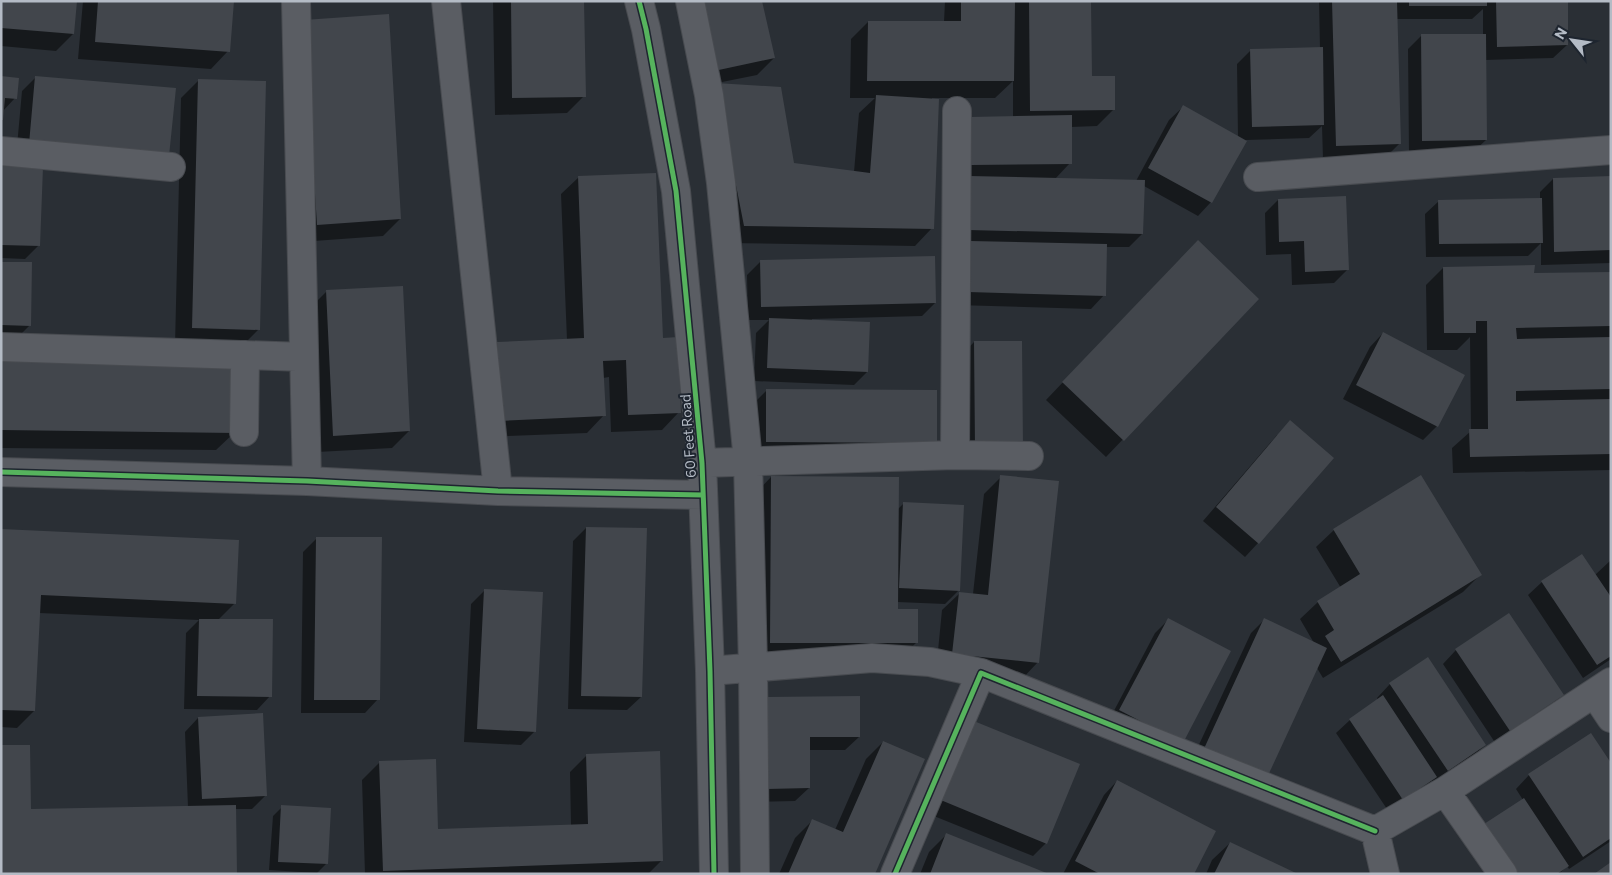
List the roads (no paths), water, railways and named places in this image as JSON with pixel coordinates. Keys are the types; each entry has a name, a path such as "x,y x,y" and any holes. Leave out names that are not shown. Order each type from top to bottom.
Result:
{"street":[{"path":"296,1 307,481"},
{"path":"446,1 498,491"},
{"name":"60 Feet Road","path":"639,1 676,190 702,463 710,671 714,874"},
{"path":"690,1 710,95 721,183 748,461 756,874"},
{"path":"955,455 957,111"},
{"path":"1258,177 1611,150"},
{"path":"1,152 171,167"},
{"path":"1,347 304,357"},
{"path":"244,432 245,355"},
{"path":"702,463 955,455 1029,456"},
{"path":"1,472 307,481 498,491 703,495"},
{"path":"710,671 872,658 930,662 981,673 1375,831"},
{"path":"895,874 981,673"},
{"path":"1375,831 1444,791 1603,688 1611,718"},
{"path":"1444,791 1503,874"},
{"path":"1375,831 1385,874"}]}
